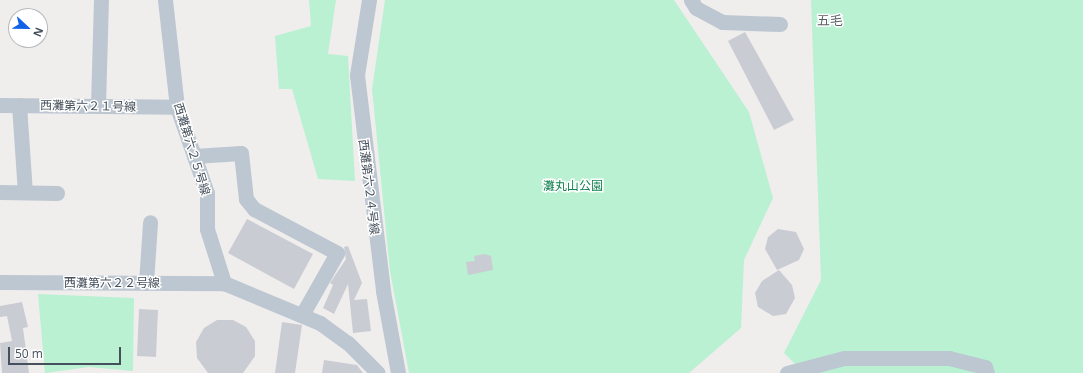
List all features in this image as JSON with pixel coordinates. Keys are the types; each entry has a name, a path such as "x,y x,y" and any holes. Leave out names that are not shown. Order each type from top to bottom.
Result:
{"street":[{"path":"98,106 101,0"},
{"name":"西灘第六２５号線","path":"166,0 177,107 207,192 207,229 224,283"},
{"name":"西灘第六２４号線","path":"369,0 356,75 382,291 398,373"},
{"path":"691,0 696,8 722,22 780,24"},
{"name":"西灘第六２１号線","path":"0,105 177,107"},
{"path":"19,105 25,192"},
{"path":"194,156 241,153 246,199 254,209 337,253 303,313"},
{"path":"0,192 57,193"},
{"path":"146,283 150,222"},
{"name":"西灘第六２２号線","path":"0,282 224,283"},
{"path":"224,283 303,313 348,343 378,373"},
{"path":"786,373 844,358 949,358 985,367 987,373"}],"green space":[{"path":"309,0 336,0 328,54 348,56 355,181 318,179 292,89 279,89 275,36 311,26"},
{"name":"灘丸山公園","path":"385,0 674,0 749,112 773,198 744,260 741,328 689,373 409,373 390,271 372,89"},
{"path":"811,0 1083,0 1083,373 804,373 784,353 821,280"},
{"path":"38,294 134,298 133,371 89,367 45,373"}],"building":[{"path":"745,32 794,120 774,130 728,41"},
{"path":"247,219 313,254 294,289 228,253"},
{"path":"778,229 796,232 804,249 799,260 777,270 765,249 768,237"},
{"path":"348,246 362,283 354,300 367,299 371,331 353,333 348,284 334,314 323,308 333,285 330,283 346,259 344,247"},
{"path":"485,254 491,256 493,270 468,275 466,262 475,261 474,256"},
{"path":"779,270 792,285 795,298 786,314 773,316 758,307 755,293 762,281"},
{"path":"22,302 28,327 23,328 29,373 2,373 0,343 12,341 7,316 0,317 0,306"},
{"path":"139,309 158,310 156,357 137,356"},
{"path":"217,320 233,320 246,327 255,341 255,356 243,373 208,373 197,358 196,342 204,328"},
{"path":"282,322 302,325 295,373 275,373"},
{"path":"324,360 357,365 363,373 322,373"}],"district":[{"name":"五毛","path":"830,20"}]}
